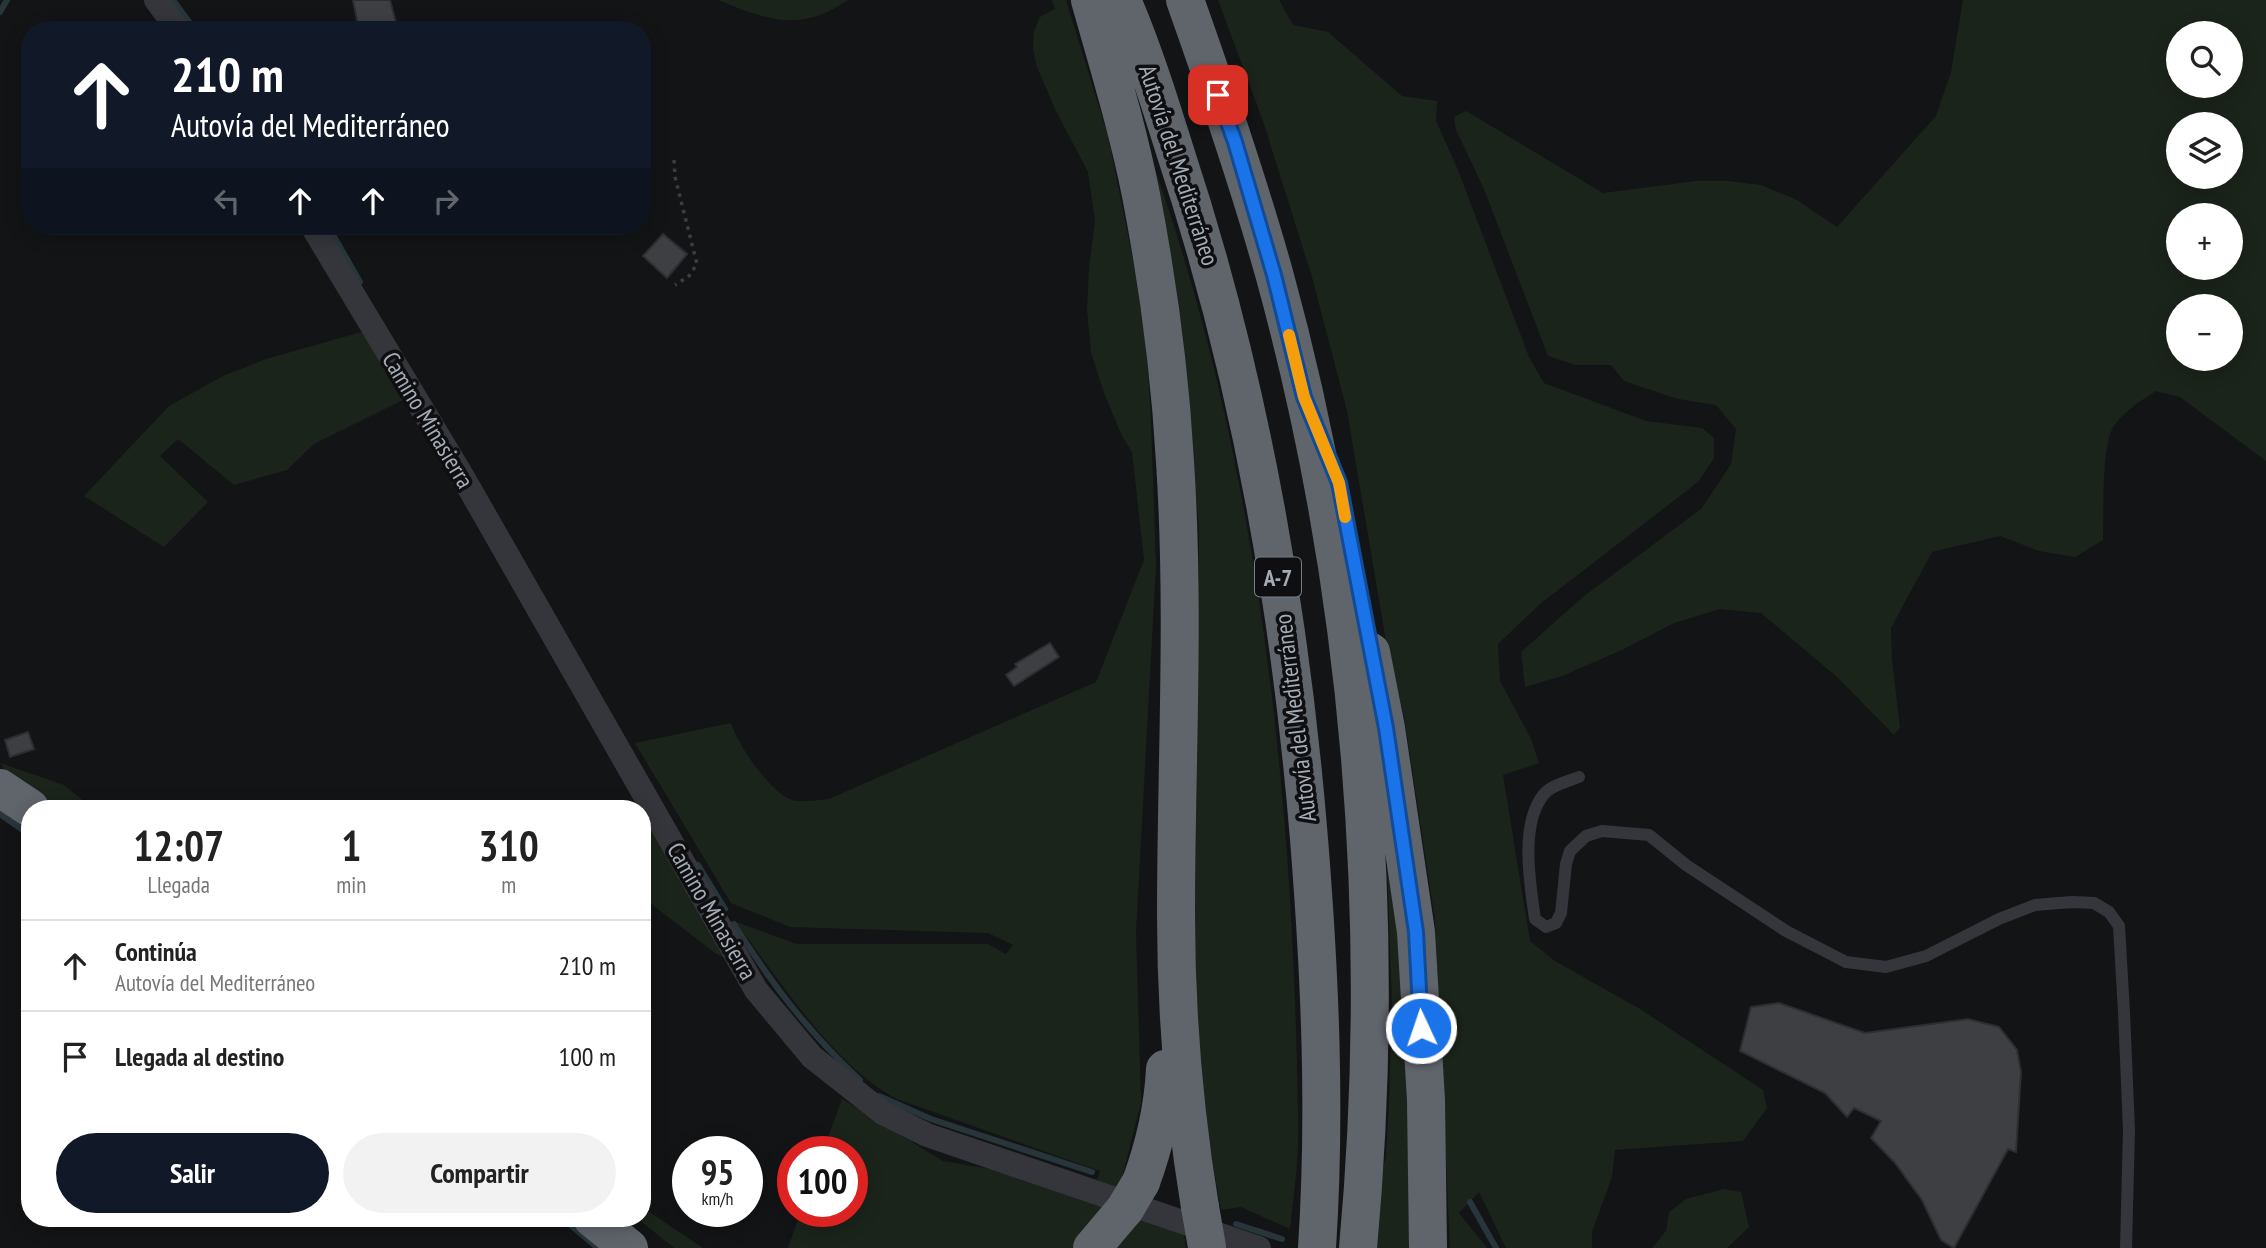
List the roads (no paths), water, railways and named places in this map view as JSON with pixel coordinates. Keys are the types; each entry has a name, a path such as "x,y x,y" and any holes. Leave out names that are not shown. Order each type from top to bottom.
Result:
{"highway":[{"path":"1090,0 1113,78 1141,194 1165,344 1175,463 1179,568 1176,929 1182,1066 1187,1130 1207,1247"},
{"name":"Autovía del Mediterráneo","path":"1122,0 1140,44 1187,186 1224,313 1269,518 1300,723 1312,879 1322,1034 1322,1173 1317,1248"},
{"name":"A-7","path":"1185,0 1235,142 1274,275 1304,397 1325,499 1344,620 1358,738 1370,976 1364,1185 1358,1248"},
{"path":"1304,397 1339,483 1394,783 1416,932 1426,1100 1427,1248"},
{"path":"0,788 21,802"},
{"path":"1092,1248 1133,1196 1155,1144 1164,1099 1164,978 1176,929"},
{"path":"603,1227 628,1248"}],"street":[{"path":"156,0 171,21"},
{"name":"Camino Minasierra","path":"317,235 464,479 647,800"},
{"name":"Camino Minasierra","path":"651,806 756,990 811,1057 883,1113 926,1135 1259,1248"}],"lane":[{"path":"1579,777 1546,790 1532,812 1529,849 1533,903 1535,919 1546,927 1556,923 1561,913 1570,851 1586,836 1602,831 1649,835 1686,865 1786,931 1846,962 1886,967 1926,956 1999,919 2035,905 2094,903 2109,912 2119,926 2124,1013 2129,1130 2126,1248"}],"waterway":[{"path":"0,12 7,0"},
{"path":"173,0 188,21"},
{"path":"333,235 360,282"},
{"path":"0,814 21,829"},
{"path":"698,865 725,909"},
{"path":"734,924 792,1006 824,1044 860,1080"},
{"path":"879,1096 931,1119 1092,1172"},
{"path":"1470,1202 1496,1248"},
{"path":"1236,1224 1282,1239"},
{"path":"573,1227 598,1248"}]}
